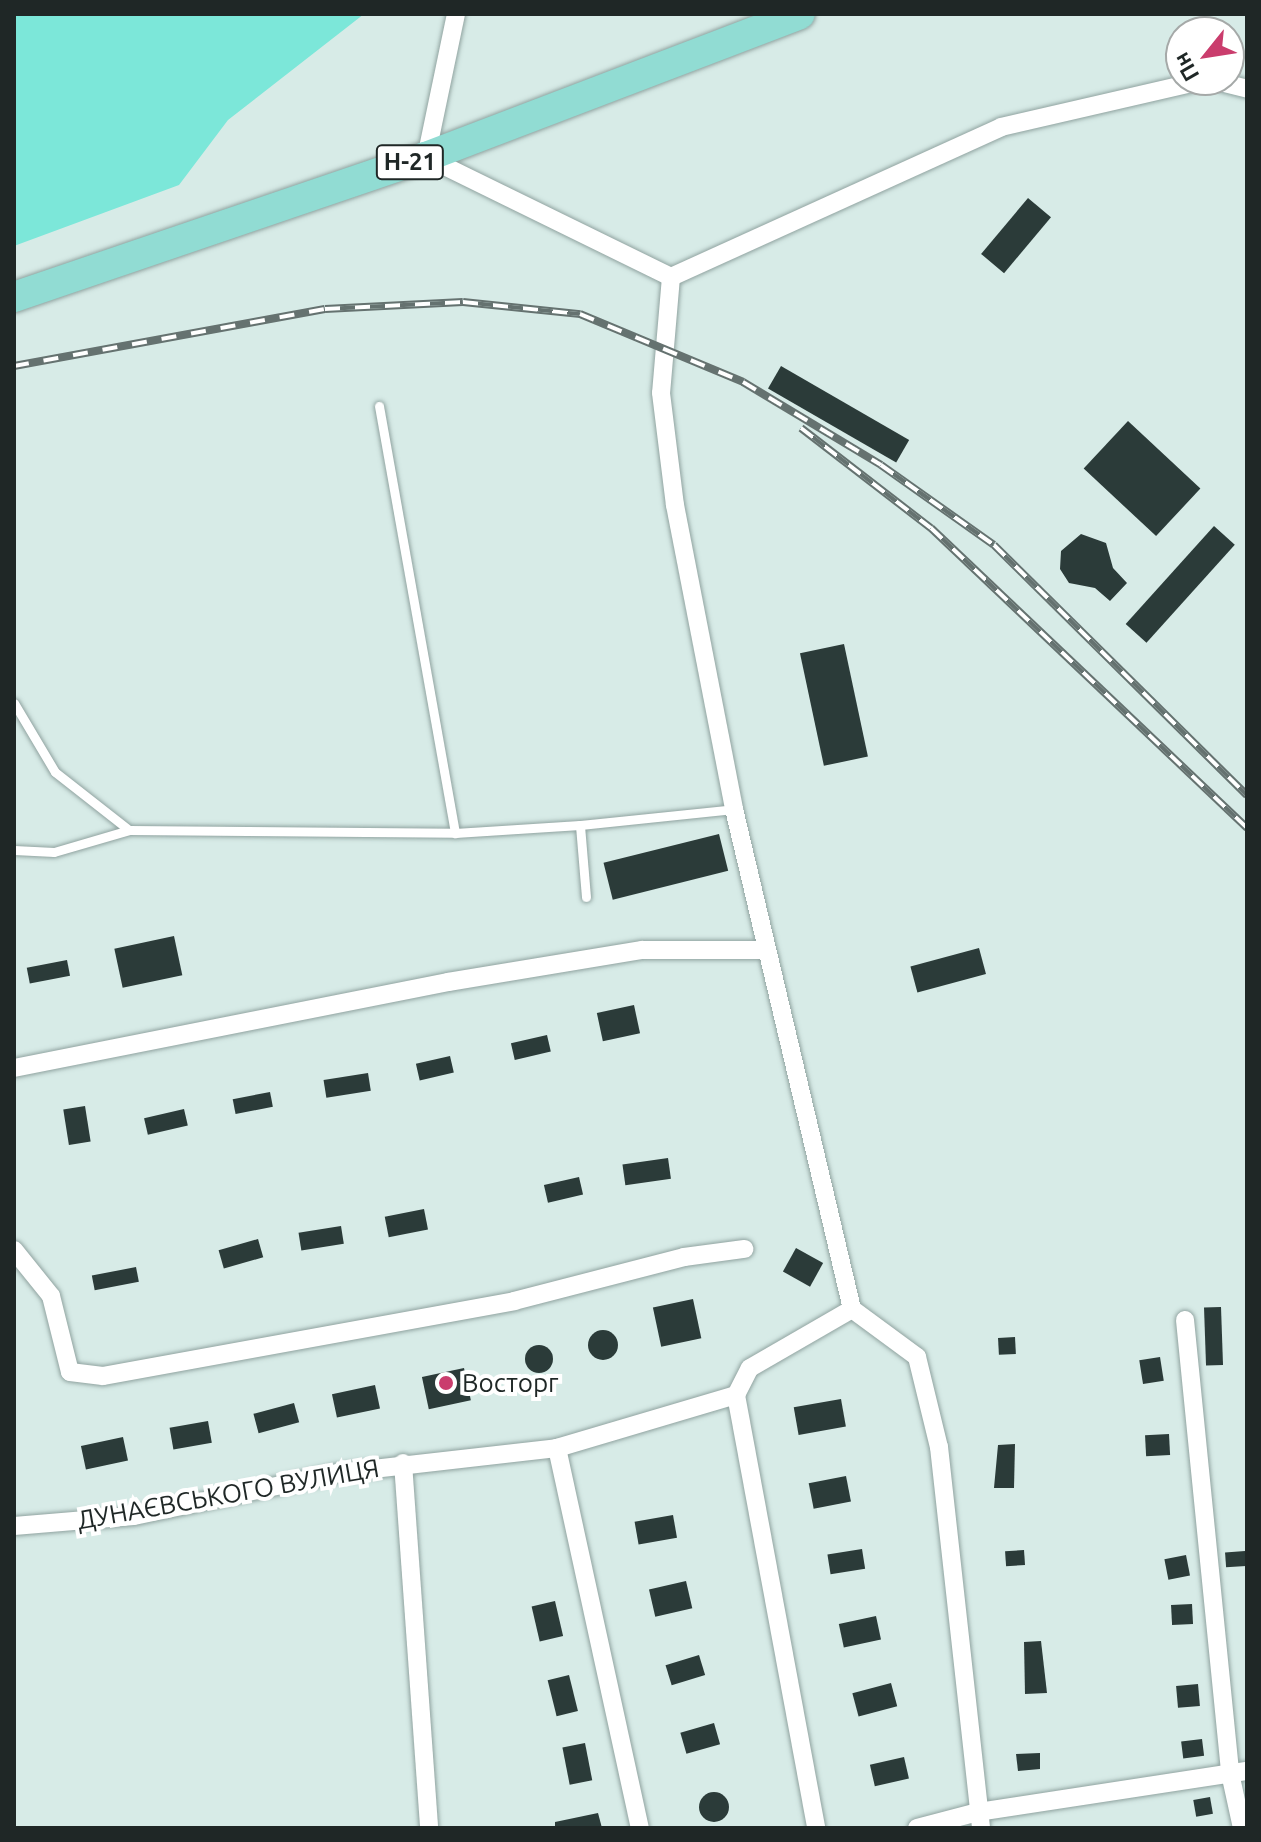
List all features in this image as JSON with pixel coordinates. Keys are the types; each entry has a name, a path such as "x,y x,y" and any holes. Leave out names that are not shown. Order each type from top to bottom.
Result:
{"main road":[{"name":"Н-21","path":"14,297 426,157 800,14"}],"street":[{"path":"456,14 426,157 671,277"},
{"path":"671,277 1001,127 1165,89"},
{"path":"671,277 661,393 675,505 734,809 852,1309 917,1357 939,1447 979,1820"},
{"path":"15,1066 448,982 642,950 766,950"},
{"path":"14,1250 51,1296 70,1372 103,1376 514,1301 684,1257 744,1249"},
{"path":"816,1828 736,1395 750,1368 852,1309"},
{"path":"1185,1320 1242,1828"},
{"name":"ДУНАЄВСЬКОГО ВУЛИЦЯ","path":"14,1526 134,1516 403,1463 557,1448 736,1395"},
{"path":"557,1448 640,1828"},
{"path":"403,1463 429,1828"},
{"path":"917,1828 979,1820 1238,1772"}],"lane":[{"path":"379,406 455,833"},
{"path":"14,703 55,772 129,830"},
{"path":"14,850 54,852 129,830 455,833 580,825 734,809"},
{"path":"580,825 586,897"}],"shaded area":[{"path":"14,14 364,14 228,120 179,185 14,246"}],"building":[{"path":"1028,198 1051,217 1004,273 981,254"},
{"path":"781,366 909,440 896,463 768,389"},
{"path":"1128,421 1200,489 1156,536 1084,469"},
{"path":"1214,526 1235,545 1146,643 1126,624"},
{"path":"1081,534 1106,543 1113,568 1127,583 1110,601 1095,588 1069,583 1060,569 1061,551"},
{"path":"844,644 868,756 824,766 800,653"},
{"path":"719,834 728,871 613,900 604,863"},
{"path":"174,936 182,975 123,988 114,949"},
{"path":"979,948 986,974 917,992 910,966"},
{"path":"67,960 70,976 30,984 27,968"},
{"path":"634,1005 640,1033 603,1041 597,1013"},
{"path":"547,1035 551,1052 515,1060 511,1043"},
{"path":"450,1056 454,1073 420,1080 416,1064"},
{"path":"368,1073 371,1091 326,1098 324,1080"},
{"path":"270,1092 273,1107 236,1114 233,1099"},
{"path":"85,1106 91,1142 69,1145 63,1109"},
{"path":"184,1109 188,1126 148,1135 144,1118"},
{"path":"668,1158 671,1179 625,1185 622,1164"},
{"path":"579,1177 583,1195 548,1203 544,1185"},
{"path":"424,1209 428,1230 389,1237 385,1217"},
{"path":"341,1226 344,1244 301,1251 299,1233"},
{"path":"258,1239 263,1257 224,1269 219,1250"},
{"path":"796,1248 823,1263 810,1287 783,1272"},
{"path":"136,1267 139,1282 95,1290 92,1276"},
{"path":"693,1299 701,1338 661,1347 653,1308"},
{"path":"1221,1307 1223,1365 1206,1366 1204,1308"},
{"path":"603,1330 614,1334 618,1345 614,1356 603,1360 592,1356 588,1345 592,1334"},
{"path":"1015,1337 1016,1354 999,1355 998,1338"},
{"path":"539,1345 549,1349 553,1359 549,1369 539,1373 529,1369 525,1359 529,1349"},
{"path":"1160,1357 1164,1381 1143,1384 1139,1360"},
{"name":"Восторг","path":"464,1368 471,1400 429,1409 422,1377"},
{"path":"375,1385 380,1408 337,1418 332,1394"},
{"path":"841,1399 846,1427 799,1435 794,1407"},
{"path":"294,1403 299,1422 259,1433 253,1414"},
{"path":"208,1421 212,1443 173,1449 170,1428"},
{"path":"1169,1434 1170,1455 1146,1456 1145,1435"},
{"path":"123,1437 128,1460 86,1469 81,1446"},
{"path":"1015,1444 1014,1488 994,1488 998,1445"},
{"path":"846,1476 851,1502 814,1509 809,1483"},
{"path":"673,1515 677,1538 639,1544 635,1522"},
{"path":"862,1549 865,1569 831,1574 827,1554"},
{"path":"1024,1550 1025,1565 1006,1566 1005,1551"},
{"path":"1245,1551 1246,1566 1226,1567 1225,1552"},
{"path":"1186,1555 1190,1576 1168,1580 1164,1559"},
{"path":"686,1581 692,1608 655,1617 649,1590"},
{"path":"555,1601 563,1636 540,1641 532,1606"},
{"path":"1192,1604 1193,1624 1172,1625 1171,1605"},
{"path":"876,1616 881,1639 844,1647 839,1624"},
{"path":"1041,1641 1047,1693 1025,1694 1024,1642"},
{"path":"699,1655 705,1675 672,1685 666,1665"},
{"path":"569,1675 578,1711 557,1716 548,1680"},
{"path":"891,1683 897,1706 859,1717 852,1693"},
{"path":"1198,1684 1200,1706 1178,1708 1176,1686"},
{"path":"714,1723 720,1744 686,1754 680,1733"},
{"path":"1202,1739 1204,1756 1183,1758 1181,1742"},
{"path":"585,1743 592,1780 570,1785 562,1747"},
{"path":"1040,1753 1040,1769 1018,1771 1016,1754"},
{"path":"904,1757 909,1778 875,1786 870,1765"},
{"path":"714,1792 725,1796 729,1807 725,1818 714,1822 703,1818 699,1807 703,1796"},
{"path":"1210,1797 1213,1814 1196,1817 1193,1800"},
{"path":"598,1813 602,1828 555,1828 555,1822"}],"railway":[{"path":"14,366 325,309 463,302 580,314 743,382 881,465 994,545 1247,795"},
{"path":"801,428 931,528 1247,828"}],"place":[{"name":"Восторг","path":"446,1383"}]}
